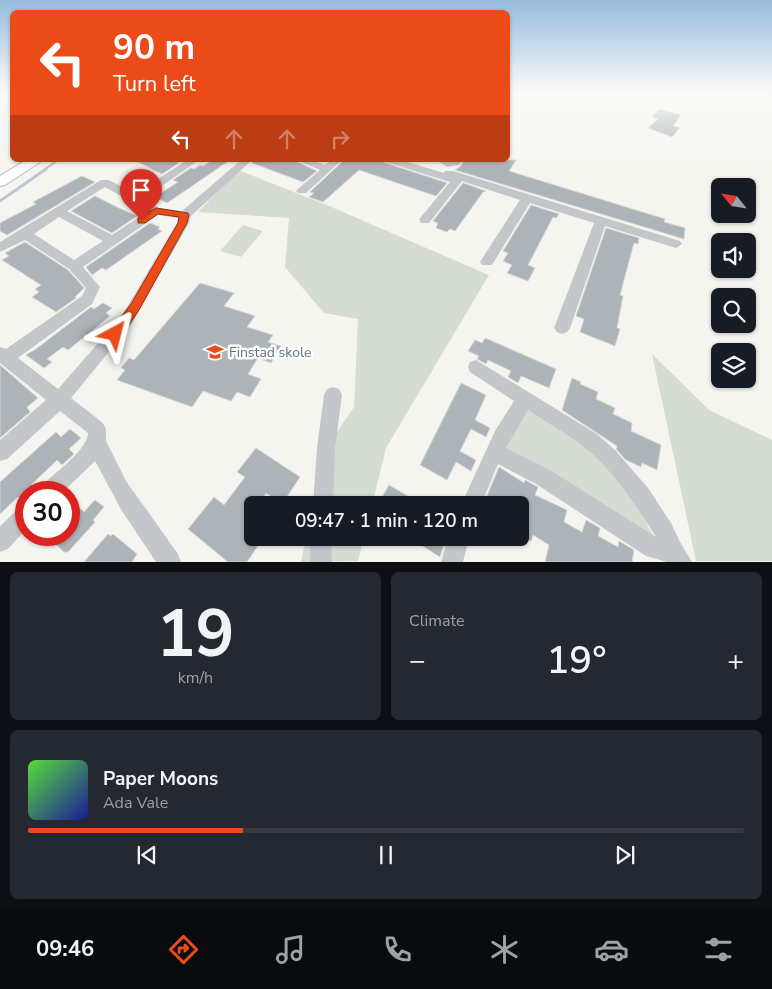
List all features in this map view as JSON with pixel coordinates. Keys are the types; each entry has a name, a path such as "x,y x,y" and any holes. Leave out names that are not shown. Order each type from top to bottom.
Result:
{"main road":[{"path":"0,182 33,162"}],"street":[{"path":"135,199 189,162"},
{"path":"0,452 60,399 126,321 182,223 184,215 245,162"},
{"path":"308,162 327,169"},
{"path":"302,191 335,162"},
{"path":"407,162 449,167 527,198 676,244"},
{"path":"425,220 458,181 449,167"},
{"path":"0,248 105,182 156,211 184,215"},
{"path":"487,262 527,198"},
{"path":"74,266 156,211"},
{"path":"60,212 111,240"},
{"path":"562,328 601,221"},
{"path":"25,234 74,266 93,287 87,300 3,356 96,429 97,441 102,455 118,484 170,562"},
{"path":"476,367 590,440 609,458 641,495 664,530 677,556"},
{"path":"323,496 326,448 333,395"},
{"path":"475,496 502,432 526,399"},
{"path":"61,481 89,454 97,441"},
{"path":"494,452 543,477 654,548 677,556"},
{"path":"0,541 15,526"},
{"path":"321,546 321,562"},
{"path":"452,562 457,546"}],"shaded area":[{"path":"238,170 329,206 489,275 386,448 374,496 315,496 326,448 354,407 358,319 324,313 285,267 289,218 198,212"},
{"path":"243,225 263,231 241,257 220,251"},
{"path":"652,354 709,410 772,440 772,561 696,561"},
{"path":"528,405 586,443 632,496 655,539 501,448"},
{"path":"304,546 362,546 358,561 301,562"}],"building":[{"path":"653,117 679,117 673,126 680,128 672,137 648,128 658,119"},
{"path":"510,160 516,160 509,171 665,219 664,222 685,228 684,239 455,170 463,162 510,162"},
{"path":"138,162 179,163 162,174"},
{"path":"210,162 227,162 167,203 155,197 178,182 173,180 191,168 203,166"},
{"path":"297,162 317,171 303,182 252,163"},
{"path":"342,162 383,162 447,183 436,196 359,170 323,202 309,197 314,193 310,192"},
{"path":"82,176 95,182 7,235 0,231 0,223 36,204 33,202"},
{"path":"463,183 486,191 483,192 455,231 450,229 447,232 436,228 438,223 433,221"},
{"path":"95,196 137,216 112,233 71,211"},
{"path":"531,205 559,214 556,218 553,217 528,265 535,268 528,281 507,273 512,265 503,261 508,253 503,251"},
{"path":"150,223 160,227 158,229 162,231 106,270 102,268 92,275 86,267"},
{"path":"606,228 639,238 638,244 634,243 620,295 623,296 617,328 620,329 615,346 580,332 584,319 576,316"},
{"path":"25,242 68,270 84,288 76,298 56,312 32,297 39,292 35,289 41,285 2,260 9,256 5,253"},
{"path":"200,283 234,293 224,306 255,316 247,327 273,335 268,342 281,346 271,363 258,358 248,374 261,379 250,397 237,392 231,401 203,391 192,407 117,380 125,370 121,368 129,358 134,360"},
{"path":"103,303 112,308 106,313 110,316 68,350 63,347 47,359 52,362 44,368 26,355 91,307 94,309"},
{"path":"485,338 556,369 549,388 521,376 518,383 508,377 511,371 488,360 486,364 477,359 479,356 468,351 475,340 482,343"},
{"path":"0,365 38,398 27,407 30,412 0,438"},
{"path":"572,378 598,392 596,399 615,408 613,414 632,423 631,431 661,445 657,470 642,463 641,467 626,460 616,449 617,446 562,410"},
{"path":"461,383 486,395 475,420 490,428 486,437 471,429 460,451 476,460 471,471 456,462 447,480 420,465"},
{"path":"70,429 81,438 69,449 74,454 62,465 57,460 35,481 15,481 15,500 0,514 0,482 56,432 61,437"},
{"path":"256,448 300,477 287,496 270,496 266,493 264,496 244,496 244,546 258,546 247,562 228,562 188,529 214,497 224,505 245,477 237,472"},
{"path":"499,467 524,483 525,480 538,487 535,495 567,510 564,522 582,532 586,520 600,528 598,536 618,547 619,541 634,550 632,562 545,562 549,545 533,535 531,541 529,540 529,496 487,496"},
{"path":"389,485 408,496 383,496"},
{"path":"95,500 104,507 93,520 95,522 80,539 80,509 84,512"},
{"path":"108,534 111,536 113,534 137,554 132,562 84,562"},
{"path":"57,546 73,546 68,552 64,552"},
{"path":"423,546 443,546 440,557"}],"waterway":[{"path":"44,170 55,162"},
{"path":"0,201 46,169"}],"place":[{"name":"Finstad skole","path":"215,352"}],"route":[{"path":"115,334 135,307 182,223 184,215 156,211 141,220"}]}
